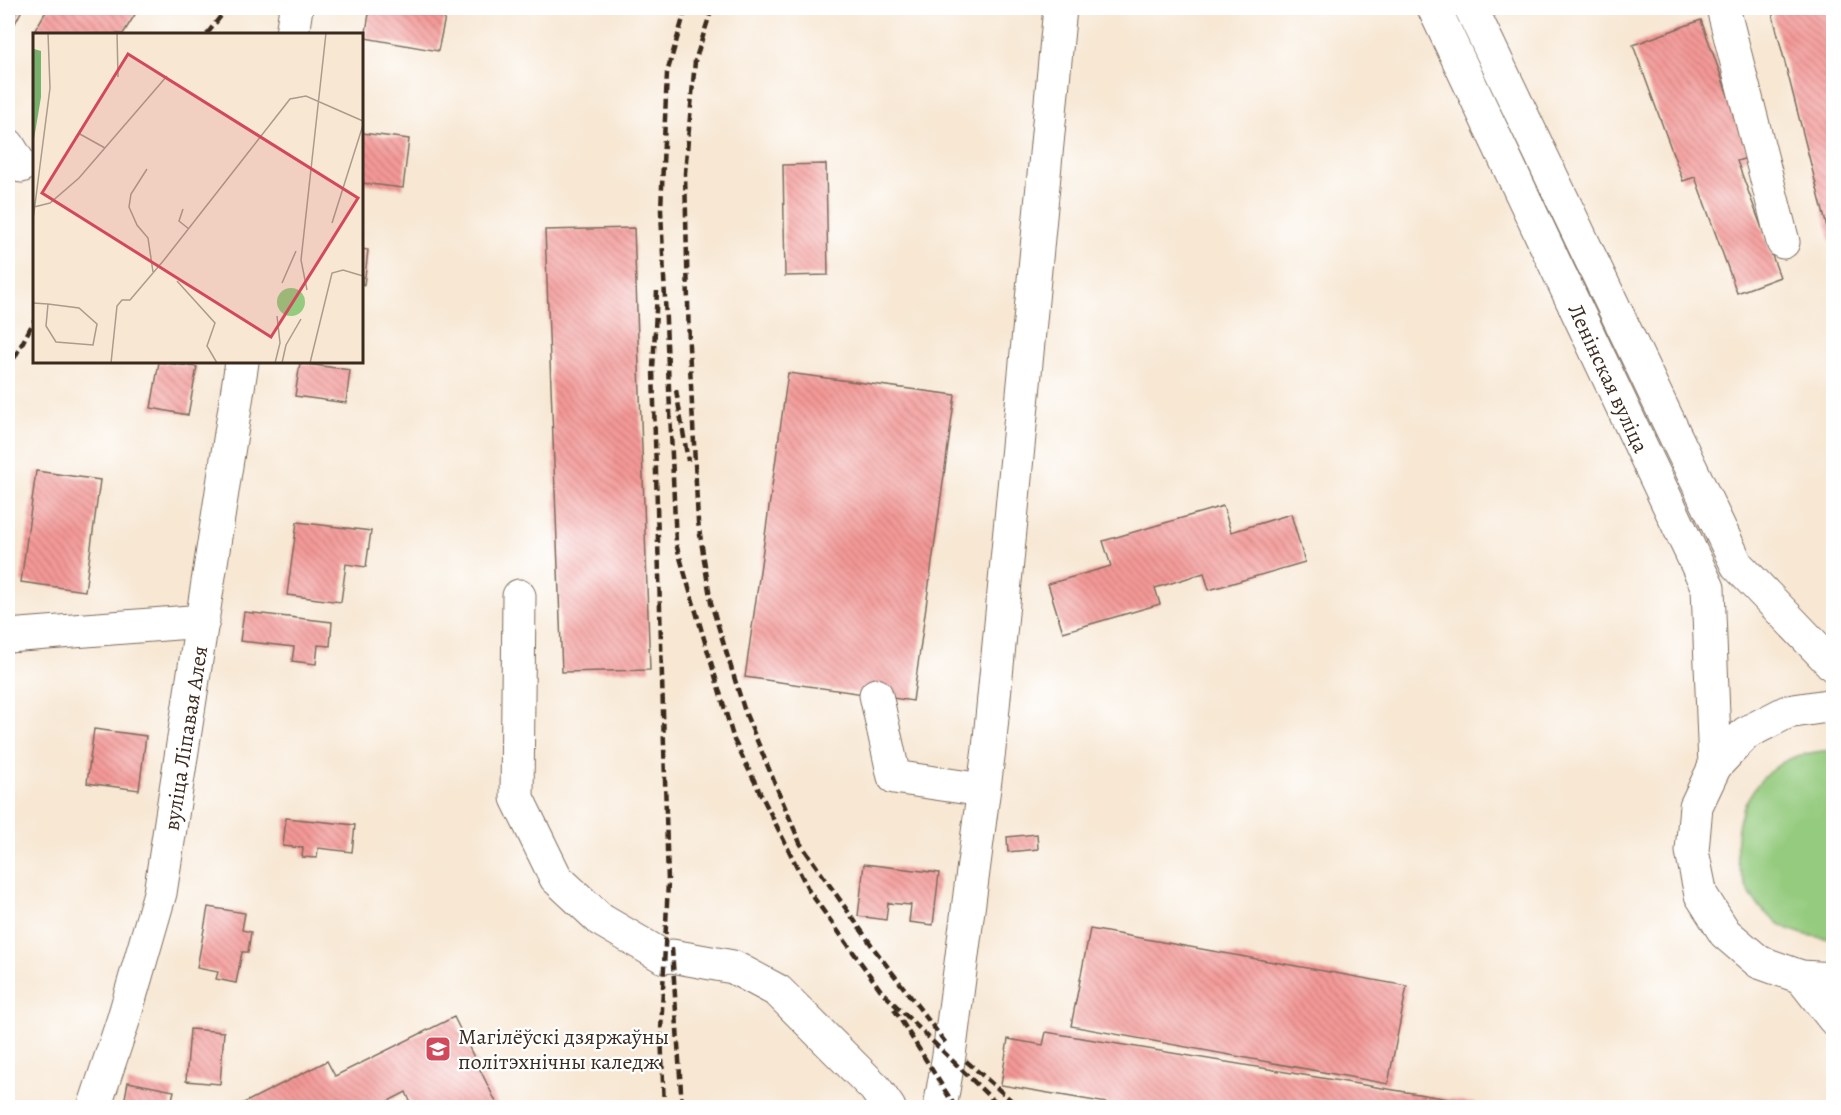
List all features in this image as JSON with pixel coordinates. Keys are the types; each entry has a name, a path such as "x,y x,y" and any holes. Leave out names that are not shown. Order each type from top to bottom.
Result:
{"main road":[{"path":"292,33 296,8"},
{"path":"940,1107 949,1055 989,749 1060,8"},
{"name":"Ленінская вуліца","path":"1434,8 1708,588 1715,766"},
{"name":"Ленінская вуліца","path":"1471,8 1737,565 1833,666"},
{"path":"1723,8 1783,242"},
{"name":"вуліца Ліпавая Алея","path":"94,1107 123,1021 160,893 242,363"},
{"path":"519,596 517,798 556,878 601,920 664,957 733,968 778,991 875,1088 889,1107"},
{"path":"8,636 203,621"},
{"path":"876,695 894,777 983,790"},
{"path":"1833,705 1787,712 1746,733 1715,766 1696,806 1692,851 1701,895 1725,933 1759,962 1801,978 1833,979"},
{"path":"1801,978 1833,1019"}],"green space":[{"path":"1833,750 1834,939 1830,939 1793,931 1774,920 1757,904 1746,885 1739,864 1736,843 1739,821 1747,800 1760,782 1777,766 1790,759"}],"building":[{"path":"8,8 23,8 8,37"},
{"path":"48,8 139,8 124,33 41,33 35,30"},
{"path":"370,8 447,8 438,51 365,38"},
{"path":"1771,8 1834,8 1834,251 1833,251"},
{"path":"1701,20 1750,157 1737,161 1780,277 1737,293 1695,177 1683,181 1633,45"},
{"path":"363,133 409,139 403,188 363,183"},
{"path":"826,164 828,275 785,276 783,165"},
{"path":"634,228 650,670 562,672 545,230"},
{"path":"363,249 368,250 363,284"},
{"path":"159,363 197,367 188,415 151,408"},
{"path":"300,363 350,370 346,403 295,396"},
{"path":"788,373 955,395 913,701 745,677"},
{"path":"36,471 100,480 85,591 21,582"},
{"path":"1223,506 1231,532 1291,514 1305,562 1209,590 1204,573 1155,588 1160,604 1063,632 1048,584 1111,566 1103,541"},
{"path":"297,522 371,531 366,567 346,564 341,602 287,595"},
{"path":"244,612 332,622 330,646 318,645 316,664 292,661 294,647 240,641"},
{"path":"94,729 146,736 139,790 87,783"},
{"path":"286,818 355,825 352,852 318,848 317,858 302,857 303,848 283,846"},
{"path":"1037,834 1038,849 1008,852 1007,837"},
{"path":"864,864 939,873 933,925 909,922 911,905 888,903 886,920 858,916"},
{"path":"208,907 245,913 242,930 251,932 248,952 242,952 236,983 216,979 218,972 197,968"},
{"path":"1090,929 1407,986 1388,1084 1071,1026"},
{"path":"454,1017 499,1108 413,1108 406,1092 375,1108 234,1108 327,1061 335,1076"},
{"path":"190,1029 224,1032 220,1084 186,1081"},
{"path":"1046,1032 1490,1106 1490,1108 1136,1108 1001,1085 1008,1039 1043,1045"},
{"path":"128,1082 174,1091 170,1108 123,1108"}],"railway":[{"path":"208,33 227,8"},
{"path":"686,8 667,73 661,210 676,544 734,740 809,891 882,992 1001,1108"},
{"path":"712,8 695,61 685,173 689,346 698,522 711,603 745,712 800,843 875,950 948,1046"},
{"path":"657,291 653,369 668,882 661,1031 664,1108"},
{"path":"8,370 33,323"},
{"path":"676,390 688,461"},
{"path":"672,948 682,1108"},
{"path":"894,1009 956,1108"},
{"path":"966,1061 1020,1108"}],"place":[{"name":"Магілёўскі дзяржаўны політэхнічны каледж","path":"438,1049"}]}
